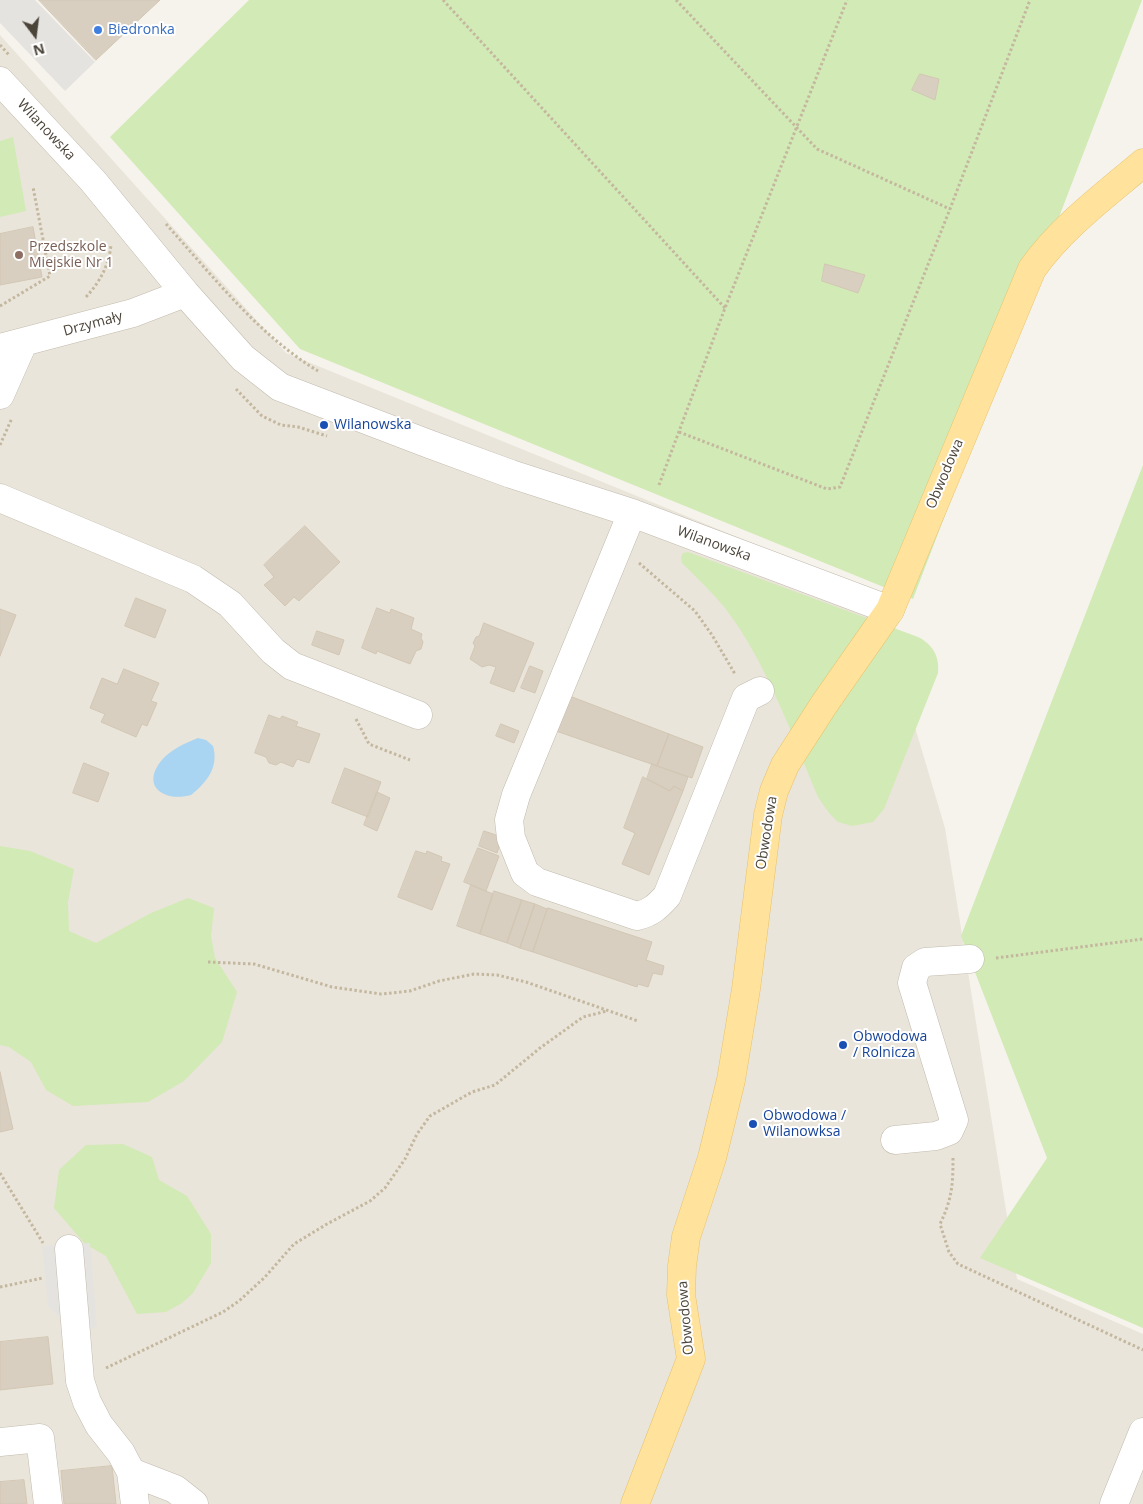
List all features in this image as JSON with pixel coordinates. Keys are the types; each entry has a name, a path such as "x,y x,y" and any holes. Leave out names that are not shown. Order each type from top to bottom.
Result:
{"main road":[{"name":"Obwodowa","path":"635,1504 690,1360 681,1295 686,1237 712,1158 731,1080 746,989 768,815 774,792 790,757 890,610 1032,269 1046,249 1067,228 1143,163"}],"street":[{"name":"Wilanowska","path":"6,70 185,294 243,358 280,387 438,447 632,514 890,610"},
{"name":"Drzymały","path":"11,346 133,313 185,294"},
{"path":"8,403 11,346"},
{"path":"0,498 193,579 230,604 273,651 292,666 418,715"},
{"path":"632,514 516,795 509,820 511,838 525,873 537,882 638,916 647,914 656,908 666,896 753,694"},
{"path":"895,1140 936,1136 949,1131 954,1120 912,983 916,968 925,962 970,959"},
{"path":"56,1246 80,1381 86,1402 99,1425 121,1453 131,1472 135,1504"},
{"path":"1114,1504 1143,1432"},
{"path":"0,1442 40,1438 48,1504"},
{"path":"131,1472 174,1489 194,1504"}],"path":[{"path":"443,0 725,308"},
{"path":"676,0 796,130 817,149 950,209"},
{"path":"659,485 725,308 847,0"},
{"path":"679,432 827,489 840,487 1030,0"},
{"path":"0,45 6,70"},
{"path":"0,306 50,276 32,187"},
{"path":"162,219 260,327 284,348 325,375"},
{"path":"82,302 95,288 105,268 110,255 111,240"},
{"path":"232,385 262,416 281,425 298,427 335,438"},
{"path":"0,446 8,403"},
{"path":"619,548 646,568 695,611 735,674 753,694"},
{"path":"970,959 995,958 1143,939"},
{"path":"208,962 254,964 332,987 380,994 410,991 439,981 474,974 497,975 526,982 638,1021"},
{"path":"80,1381 223,1312 265,1277 294,1244 327,1224 370,1202 385,1188 430,1116 472,1092 495,1085 532,1054 584,1017 608,1011"},
{"path":"949,1131 952,1150 953,1188 948,1207 940,1224 949,1252 958,1264 1143,1350"},
{"path":"0,1173 56,1246"},
{"path":"0,1287 43,1278"}],"shaded area":[{"path":"0,0 35,0 95,62 65,91 0,23"},
{"path":"0,35 286,353 875,593 945,828 1017,1279 1143,1334 1143,1504 0,1504"},
{"path":"90,1243 97,1326 81,1335 62,1335 60,1318 48,1306 42,1246"}],"green space":[{"path":"249,0 1142,0 913,599 300,349 110,137"},
{"path":"13,137 26,211 0,217 0,141"},
{"path":"1143,465 1143,1328 980,1258 1047,1158 961,936"},
{"path":"688,552 918,637 934,651 938,661 938,673 884,809 873,822 852,826 838,822 818,797 766,675 740,629 725,608 682,563 681,557 683,553"},
{"path":"0,846 30,851 74,869 68,902 69,931 96,943 151,913 188,898 214,908 211,936 215,958 237,992 222,1042 184,1081 148,1102 73,1106 46,1090 31,1062 9,1047 0,1045"},
{"path":"123,1144 152,1157 159,1180 187,1196 211,1234 211,1263 193,1293 182,1303 166,1312 137,1314 106,1256 85,1244 54,1208 59,1170 86,1145"}],"water":[{"path":"198,738 206,740 213,746 213,767 207,779 191,795 173,796 159,791 153,779 155,770 161,761 173,750"}],"building":[{"name":"Biedronka","path":"39,0 160,0 96,60"},
{"path":"920,74 939,79 935,100 912,90"},
{"name":"Przedszkole Miejskie Nr 1","path":"33,227 42,277 0,285 0,234"},
{"path":"825,264 865,275 858,293 822,281"},
{"path":"305,526 340,562 299,601 294,597 285,606 264,585 274,577 264,565"},
{"path":"136,598 166,610 155,638 125,626"},
{"path":"377,608 390,613 391,609 414,618 411,629 422,634 423,642 421,649 416,651 410,664 377,651 376,654 362,648"},
{"path":"0,609 16,615 0,656"},
{"path":"484,623 534,643 514,692 490,683 496,667 489,665 482,667 470,659 475,646 473,643 476,637 479,636"},
{"path":"317,631 344,640 339,655 312,645"},
{"path":"530,666 543,671 535,693 521,688"},
{"path":"124,669 159,683 151,701 157,703 147,726 142,724 136,737 101,722 105,714 90,708 102,678 117,684"},
{"path":"567,695 669,734 657,766 553,730"},
{"path":"269,715 280,719 282,716 298,722 296,726 320,734 309,763 297,759 293,767 281,762 276,765 269,763 266,757 255,753"},
{"path":"501,724 519,731 514,743 496,736"},
{"path":"669,734 703,747 692,778 657,766"},
{"path":"84,763 109,773 98,802 73,793"},
{"path":"652,764 688,777 683,791 674,786 670,791 647,779"},
{"path":"345,768 381,782 368,817 332,803"},
{"path":"643,777 670,791 674,786 683,791 649,875 622,864 635,833 624,828"},
{"path":"377,792 390,798 377,831 364,825"},
{"path":"484,831 502,837 497,853 479,846"},
{"path":"478,848 499,856 486,891 464,882"},
{"path":"416,851 426,854 427,851 442,857 441,861 450,864 432,910 398,897"},
{"path":"471,885 493,894 480,934 457,926"},
{"path":"494,891 522,900 507,943 480,934"},
{"path":"522,900 535,904 520,948 507,943"},
{"path":"535,904 547,909 533,952 520,948"},
{"path":"548,908 652,942 646,960 664,966 662,975 653,973 648,987 638,984 637,987 533,952"},
{"path":"0,1072 13,1129 0,1132"},
{"path":"48,1337 53,1384 0,1390 0,1342"},
{"path":"112,1466 116,1504 64,1504 61,1471"},
{"path":"24,1480 27,1504 0,1504 0,1482"}],"place":[{"name":"Biedronka","path":"98,30"},
{"name":"Przedszkole Miejskie Nr 1","path":"19,255"},
{"name":"Wilanowska","path":"324,425"},
{"name":"Obwodowa / Rolnicza","path":"843,1045"},
{"name":"Obwodowa / Wilanowksa","path":"753,1124"}]}
